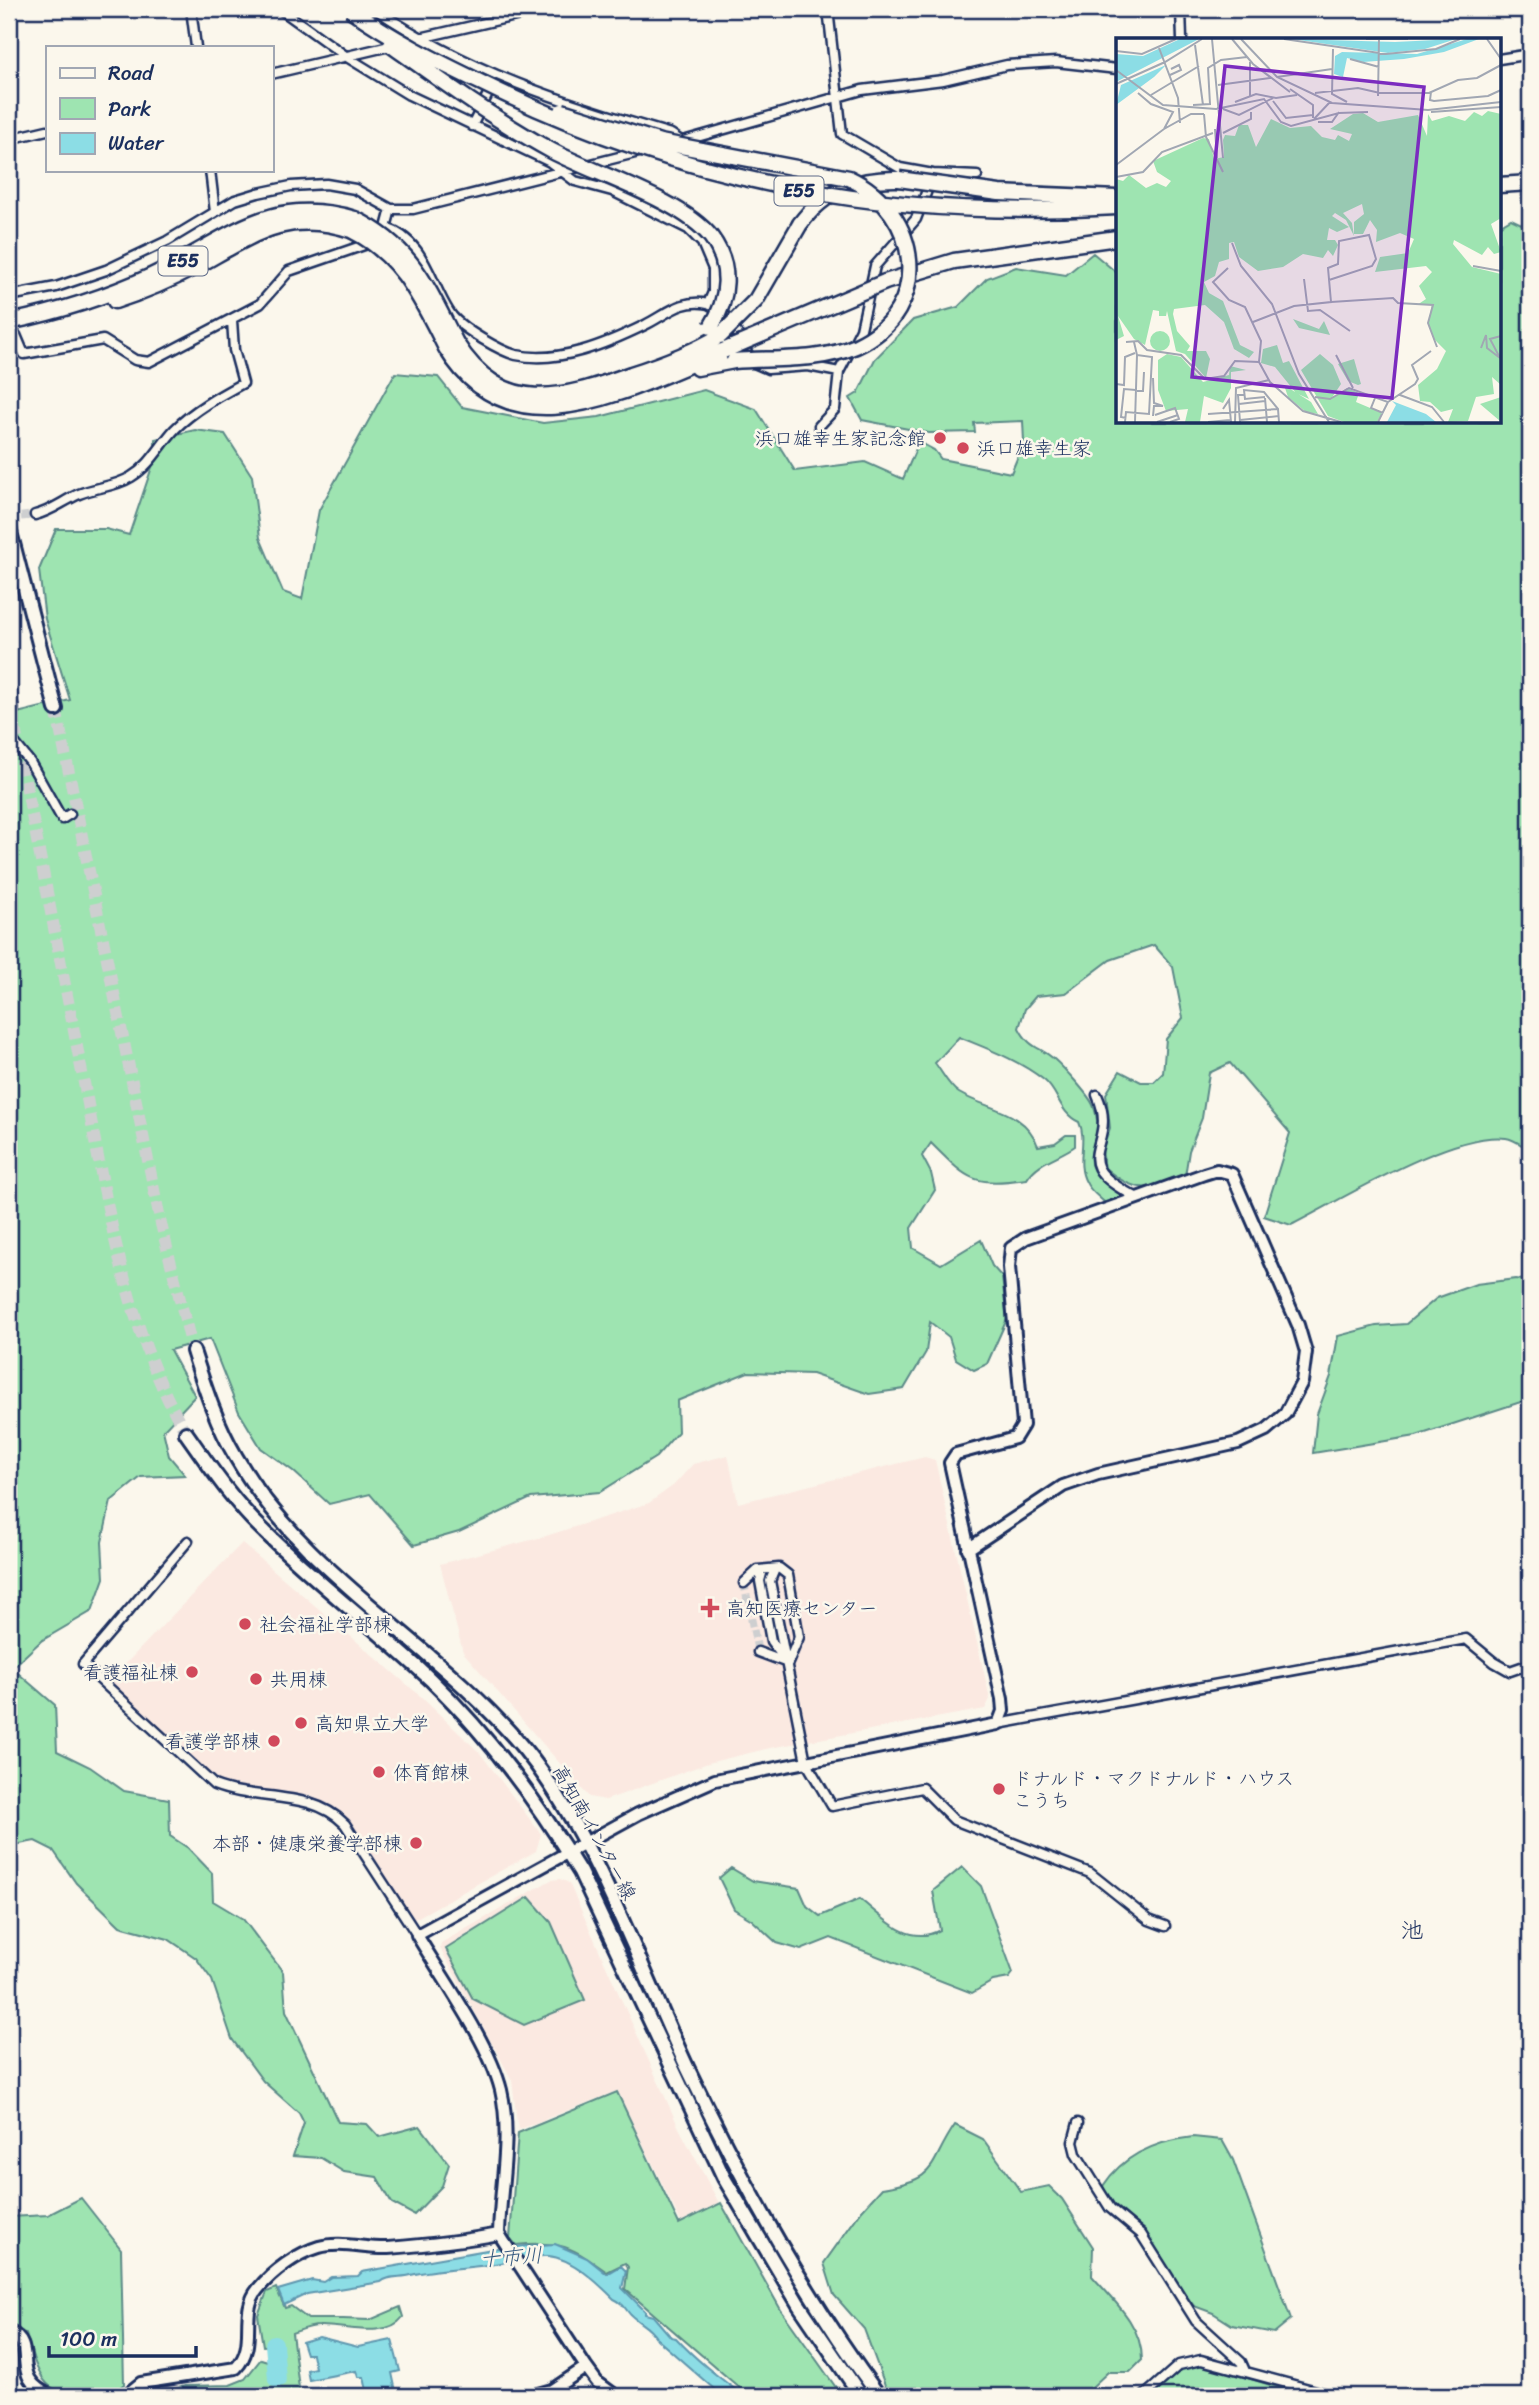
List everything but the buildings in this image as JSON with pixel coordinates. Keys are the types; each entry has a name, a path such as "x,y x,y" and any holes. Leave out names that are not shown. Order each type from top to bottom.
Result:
{"highway":[{"path":"341,9 485,111 552,150 678,211 702,228 718,249 726,278 722,344"},
{"name":"E55","path":"350,9 401,41 497,84 547,114 661,158 787,189 915,207 986,211 1116,208"},
{"path":"451,346 492,382 515,393 539,398 579,393 659,365 695,344 838,352 863,342 889,322 905,296 910,266 906,237 883,200 862,184 830,173 660,142 497,84"},
{"path":"722,344 756,300 800,224 818,202 834,191 865,180 899,179 999,193 1116,198"},
{"path":"1501,185 1530,183"},
{"name":"E55","path":"12,325 131,296 179,275 273,226 312,222 353,225 385,251 403,270 451,346"},
{"path":"451,346 463,373 484,391 523,408 566,407 639,384 722,344 885,282 954,261 1116,238"}],"main road":[{"path":"9,528 33,612 56,709"},
{"path":"9,693 11,709"},
{"name":"高知南インター線","path":"193,1351 213,1411 235,1456 281,1519 327,1567 448,1671 498,1721 547,1779 584,1845 740,2173 813,2298 879,2396"},
{"name":"高知南インター線","path":"186,1433 223,1485 263,1531 432,1682 482,1735 530,1794 569,1854 724,2178 799,2305 862,2396"}],"street":[{"path":"191,9 196,46"},
{"path":"281,9 347,57 409,95 550,162 575,181 612,191 688,229 702,243 713,269 713,292 708,304"},
{"path":"375,9 497,84 671,134 681,141"},
{"path":"273,74 546,9"},
{"path":"828,9 842,134 900,168 933,174 976,176"},
{"path":"1181,9 1182,38"},
{"path":"1500,59 1530,54"},
{"path":"391,209 386,228 360,249 313,261 289,271 260,304 149,362 135,360 103,340 24,354 12,325 9,296 56,287 106,271 167,241 246,196 308,184 355,189 391,209 413,209 681,141 838,96 1029,62 1116,69"},
{"path":"472,126 497,84"},
{"path":"9,139 46,130"},
{"path":"210,172 215,212"},
{"path":"819,426 835,409 839,372 861,328 875,265 916,219 933,174"},
{"path":"386,228 405,238 434,275 452,315 504,352 529,358 574,352 642,327 682,303 708,304 718,309 738,331 754,363 768,369 808,366 839,372"},
{"path":"35,515 50,512 79,494 115,485 132,477 151,461 175,429 207,404 243,383 234,350 232,320"},
{"path":"9,736 30,762 62,819 70,814"},
{"path":"1097,1095 1102,1105 1103,1126 1097,1149 1097,1166 1101,1176 1110,1184 1138,1198"},
{"path":"968,1549 1063,1486 1098,1474 1254,1437 1285,1414 1302,1382 1306,1352 1298,1325 1232,1174 1217,1170 1026,1238 1011,1248 1009,1267 1023,1425 1015,1438 963,1452 952,1458 950,1467 968,1549 1002,1699 1003,1711 998,1724"},
{"path":"188,1541 83,1664 214,1786 233,1793 313,1802 332,1811 345,1824 417,1936 485,2052 500,2089 505,2138 501,2237 586,2367 597,2382 616,2396"},
{"path":"775,1569 770,1581 806,1762 832,1806 922,1787 954,1820 1040,1851 1090,1873 1149,1920 1165,1926"},
{"path":"744,1583 751,1574 763,1570 775,1569 788,1575 792,1584 799,1642 788,1663"},
{"path":"763,1570 760,1581 771,1641 788,1663"},
{"path":"417,1936 638,1814 703,1785 998,1724 1466,1639 1510,1671 1530,1664"},
{"path":"758,1651 788,1663"},
{"path":"1077,2123 1073,2142 1076,2154 1110,2208 1141,2234 1196,2321 1241,2362 1245,2371"},
{"path":"125,2396 141,2383 236,2368 247,2353 250,2343 249,2307 253,2294 275,2272 313,2249 331,2245 387,2248 501,2237"},
{"path":"9,2330 16,2335 24,2348 26,2374 30,2382 52,2396"},
{"path":"1144,2396 1164,2377 1189,2361 1217,2363 1335,2396"},
{"path":"531,2396 552,2389 586,2367"}],"shaded area":[{"name":"高知医療センター","path":"728,1455 738,1503 925,1457 935,1460 990,1699 985,1709 770,1748 708,1763 606,1800 589,1797 463,1652 440,1564 546,1536 649,1503 674,1485 693,1464"},
{"name":"高知県立大学","path":"242,1543 418,1694 480,1753 541,1834 536,1851 413,1920 351,1823 336,1809 310,1796 244,1790 212,1778 109,1681"},
{"path":"560,1879 569,1883 679,2128 719,2203 681,2222 617,2091 518,2130 512,2080 440,1948 441,1943 551,1880"}],"green space":[{"path":"1511,219 1530,228 1530,1150 1506,1138 1483,1139 1457,1145 1397,1170 1291,1225 1264,1216 1290,1133 1230,1063 1209,1073 1202,1118 1189,1151 1185,1176 1152,1187 1126,1183 1105,1168 1102,1151 1110,1128 1106,1094 1120,1071 1141,1082 1154,1082 1163,1073 1166,1039 1183,1018 1173,967 1154,945 1110,960 1066,993 1036,996 1025,1009 1019,1028 1031,1044 1063,1068 1091,1100 1097,1120 1097,1132 1091,1152 1094,1172 1122,1196 1105,1203 1089,1188 1083,1174 1079,1122 1067,1113 1044,1080 1003,1055 959,1037 935,1063 955,1090 1015,1118 1032,1134 1038,1146 1055,1143 1066,1135 1075,1135 1075,1146 1043,1164 1027,1179 994,1182 973,1178 954,1166 931,1143 922,1156 931,1173 935,1190 911,1228 913,1248 941,1264 981,1240 992,1266 1002,1277 1007,1319 987,1364 974,1370 956,1359 949,1337 930,1322 926,1352 904,1389 869,1394 812,1374 748,1372 677,1401 678,1432 656,1457 600,1492 531,1498 459,1532 414,1545 370,1494 329,1504 293,1471 261,1448 239,1412 210,1339 170,1350 195,1396 163,1430 169,1456 185,1475 141,1477 111,1501 102,1542 104,1578 92,1611 41,1641 12,1668 55,1705 57,1751 90,1767 124,1791 169,1799 170,1836 188,1848 212,1873 213,1901 243,1919 283,1972 286,2011 338,2122 367,2124 379,2137 420,2126 449,2164 442,2186 414,2215 392,2203 377,2177 344,2172 321,2158 293,2156 304,2123 299,2113 263,2081 232,2039 212,1980 196,1958 168,1939 120,1926 76,1883 53,1850 35,1841 9,1846 9,715 70,700 45,619 39,570 56,529 106,529 129,535 155,458 155,439 195,430 225,434 252,476 260,538 283,592 302,599 319,510 395,373 438,377 462,407 543,423 599,417 704,390 756,409 795,471 865,462 903,479 919,442 934,450 941,459 1011,473 1024,442 1023,421 974,423 975,432 929,433 862,420 850,398 858,393 875,359 913,320 958,307 987,278 1016,267 1066,275 1093,253 1116,272 1116,424 1500,424 1500,225"},
{"path":"1516,1279 1530,1281 1530,1399 1416,1436 1313,1453 1317,1414 1331,1376 1338,1336 1376,1326 1406,1324 1437,1298 1476,1284"},
{"path":"962,1867 981,1886 1013,1973 1009,1978 993,1981 972,1993 831,1938 801,1950 777,1943 752,1920 734,1909 719,1878 731,1868 753,1881 799,1888 807,1906 820,1916 860,1899 887,1922 907,1933 918,1935 940,1930 933,1891"},
{"path":"529,1897 551,1922 585,2000 524,2025 473,1999 446,1949"},
{"path":"617,2092 679,2224 721,2203 781,2310 842,2396 749,2396 625,2289 628,2267 625,2263 607,2272 565,2247 544,2244 516,2245 510,2238 518,2133"},
{"path":"955,2125 983,2139 1021,2192 1049,2186 1062,2199 1093,2247 1092,2276 1125,2314 1137,2336 1142,2360 1130,2372 1108,2372 1093,2386 1089,2396 893,2396 886,2388 864,2329 834,2295 824,2263 862,2210 882,2188 914,2180 930,2168"},
{"path":"1193,2137 1222,2140 1233,2160 1291,2319 1274,2333 1232,2325 1213,2313 1194,2306 1171,2278 1152,2241 1111,2205 1103,2186 1120,2166 1142,2151"},
{"path":"81,2198 121,2249 124,2384 110,2396 73,2394 51,2387 37,2368 26,2334 9,2322 9,2217 48,2215"},
{"path":"276,2288 285,2308 291,2306 308,2319 370,2320 400,2307 403,2317 395,2324 375,2330 319,2326 292,2333 300,2396 154,2396 185,2386 230,2385 245,2379 261,2359 274,2363 274,2376 279,2378 277,2345 263,2346 258,2315 267,2292"},
{"path":"9,2355 18,2386 23,2396 9,2396"},
{"path":"1199,2363 1287,2390 1286,2396 1150,2396 1177,2371"}],"water":[{"path":"555,2244 587,2258 607,2274 621,2266 626,2271 622,2288 645,2314 653,2316 671,2337 676,2338 700,2362 744,2396 722,2396 630,2315 621,2303 575,2266 557,2258 532,2257 391,2278 307,2294 284,2305 278,2290 312,2280 323,2282 331,2277 358,2276 362,2272 498,2248"},
{"path":"319,2337 358,2347 392,2340 400,2371 392,2373 397,2396 368,2396 364,2377 358,2377 356,2371 309,2380 307,2370 315,2368 312,2354 306,2354 302,2342"}],"waterway":[{"name":"十市川","path":"274,2344 277,2379"}],"tunnel":[{"path":"9,518 35,515"},
{"path":"11,709 120,1263 147,1350 186,1433"},
{"path":"56,709 161,1224 193,1351"},
{"path":"744,1583 758,1652"}],"place":[{"name":"浜口雄幸生家記念館","path":"940,438"},
{"name":"浜口雄幸生家","path":"963,448"},
{"name":"高知医療センター","path":"710,1608"},
{"name":"社会福祉学部棟","path":"245,1624"},
{"name":"看護福祉棟","path":"192,1672"},
{"name":"共用棟","path":"256,1679"},
{"name":"高知県立大学","path":"301,1723"},
{"name":"看護学部棟","path":"274,1741"},
{"name":"体育館棟","path":"379,1772"},
{"name":"ドナルド・マクドナルド・ハウス こうち","path":"999,1789"},
{"name":"本部・健康栄養学部棟","path":"416,1843"}],"district":[{"name":"池","path":"1412,1930"}]}
